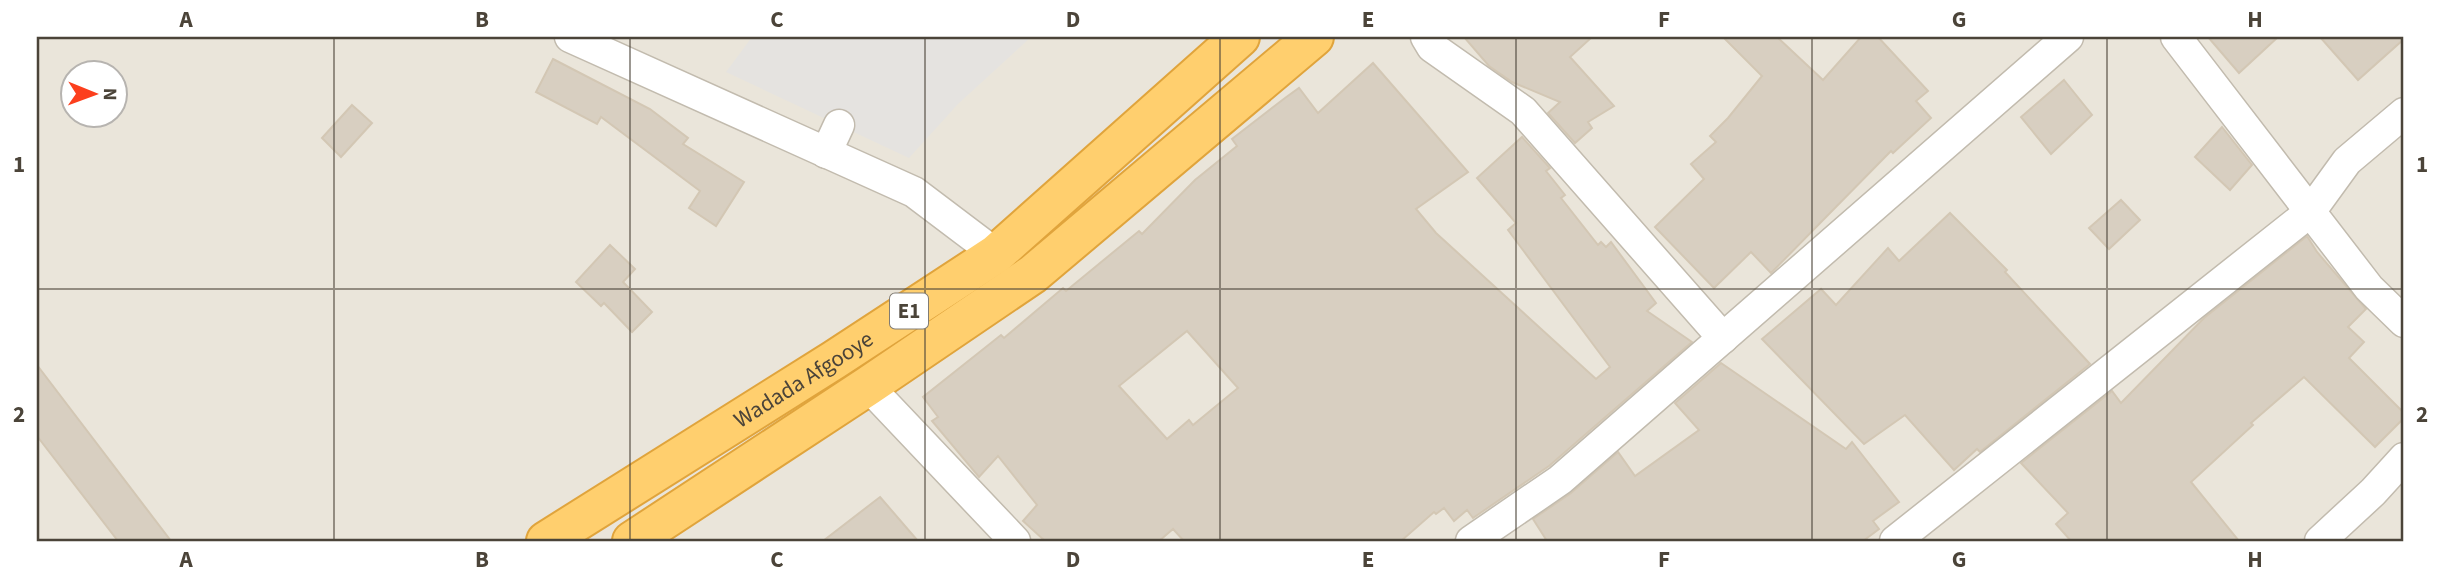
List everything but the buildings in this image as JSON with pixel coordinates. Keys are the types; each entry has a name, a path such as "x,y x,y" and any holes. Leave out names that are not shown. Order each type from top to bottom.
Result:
{"highway":[{"name":"Wadada Afgooye","path":"546,541 834,360 996,254 1240,37"},
{"name":"Wadada Afgooye","path":"632,541 1033,274 1314,37"}],"street":[{"path":"570,37 915,192 996,254"},
{"path":"1426,37 1432,47 1523,111 1723,338"},
{"path":"1471,541 1560,480 2068,37"},
{"path":"2176,37 2369,288 2404,322"},
{"path":"1895,541 2310,212 2347,161 2404,113"},
{"path":"826,153 839,125"},
{"path":"868,386 1014,541"},
{"path":"2320,541 2373,492 2404,458"}],"shaded area":[{"path":"37,37 2404,37 2404,541 37,541"},
{"path":"752,37 1031,37 958,104 909,158 726,72"}]}
